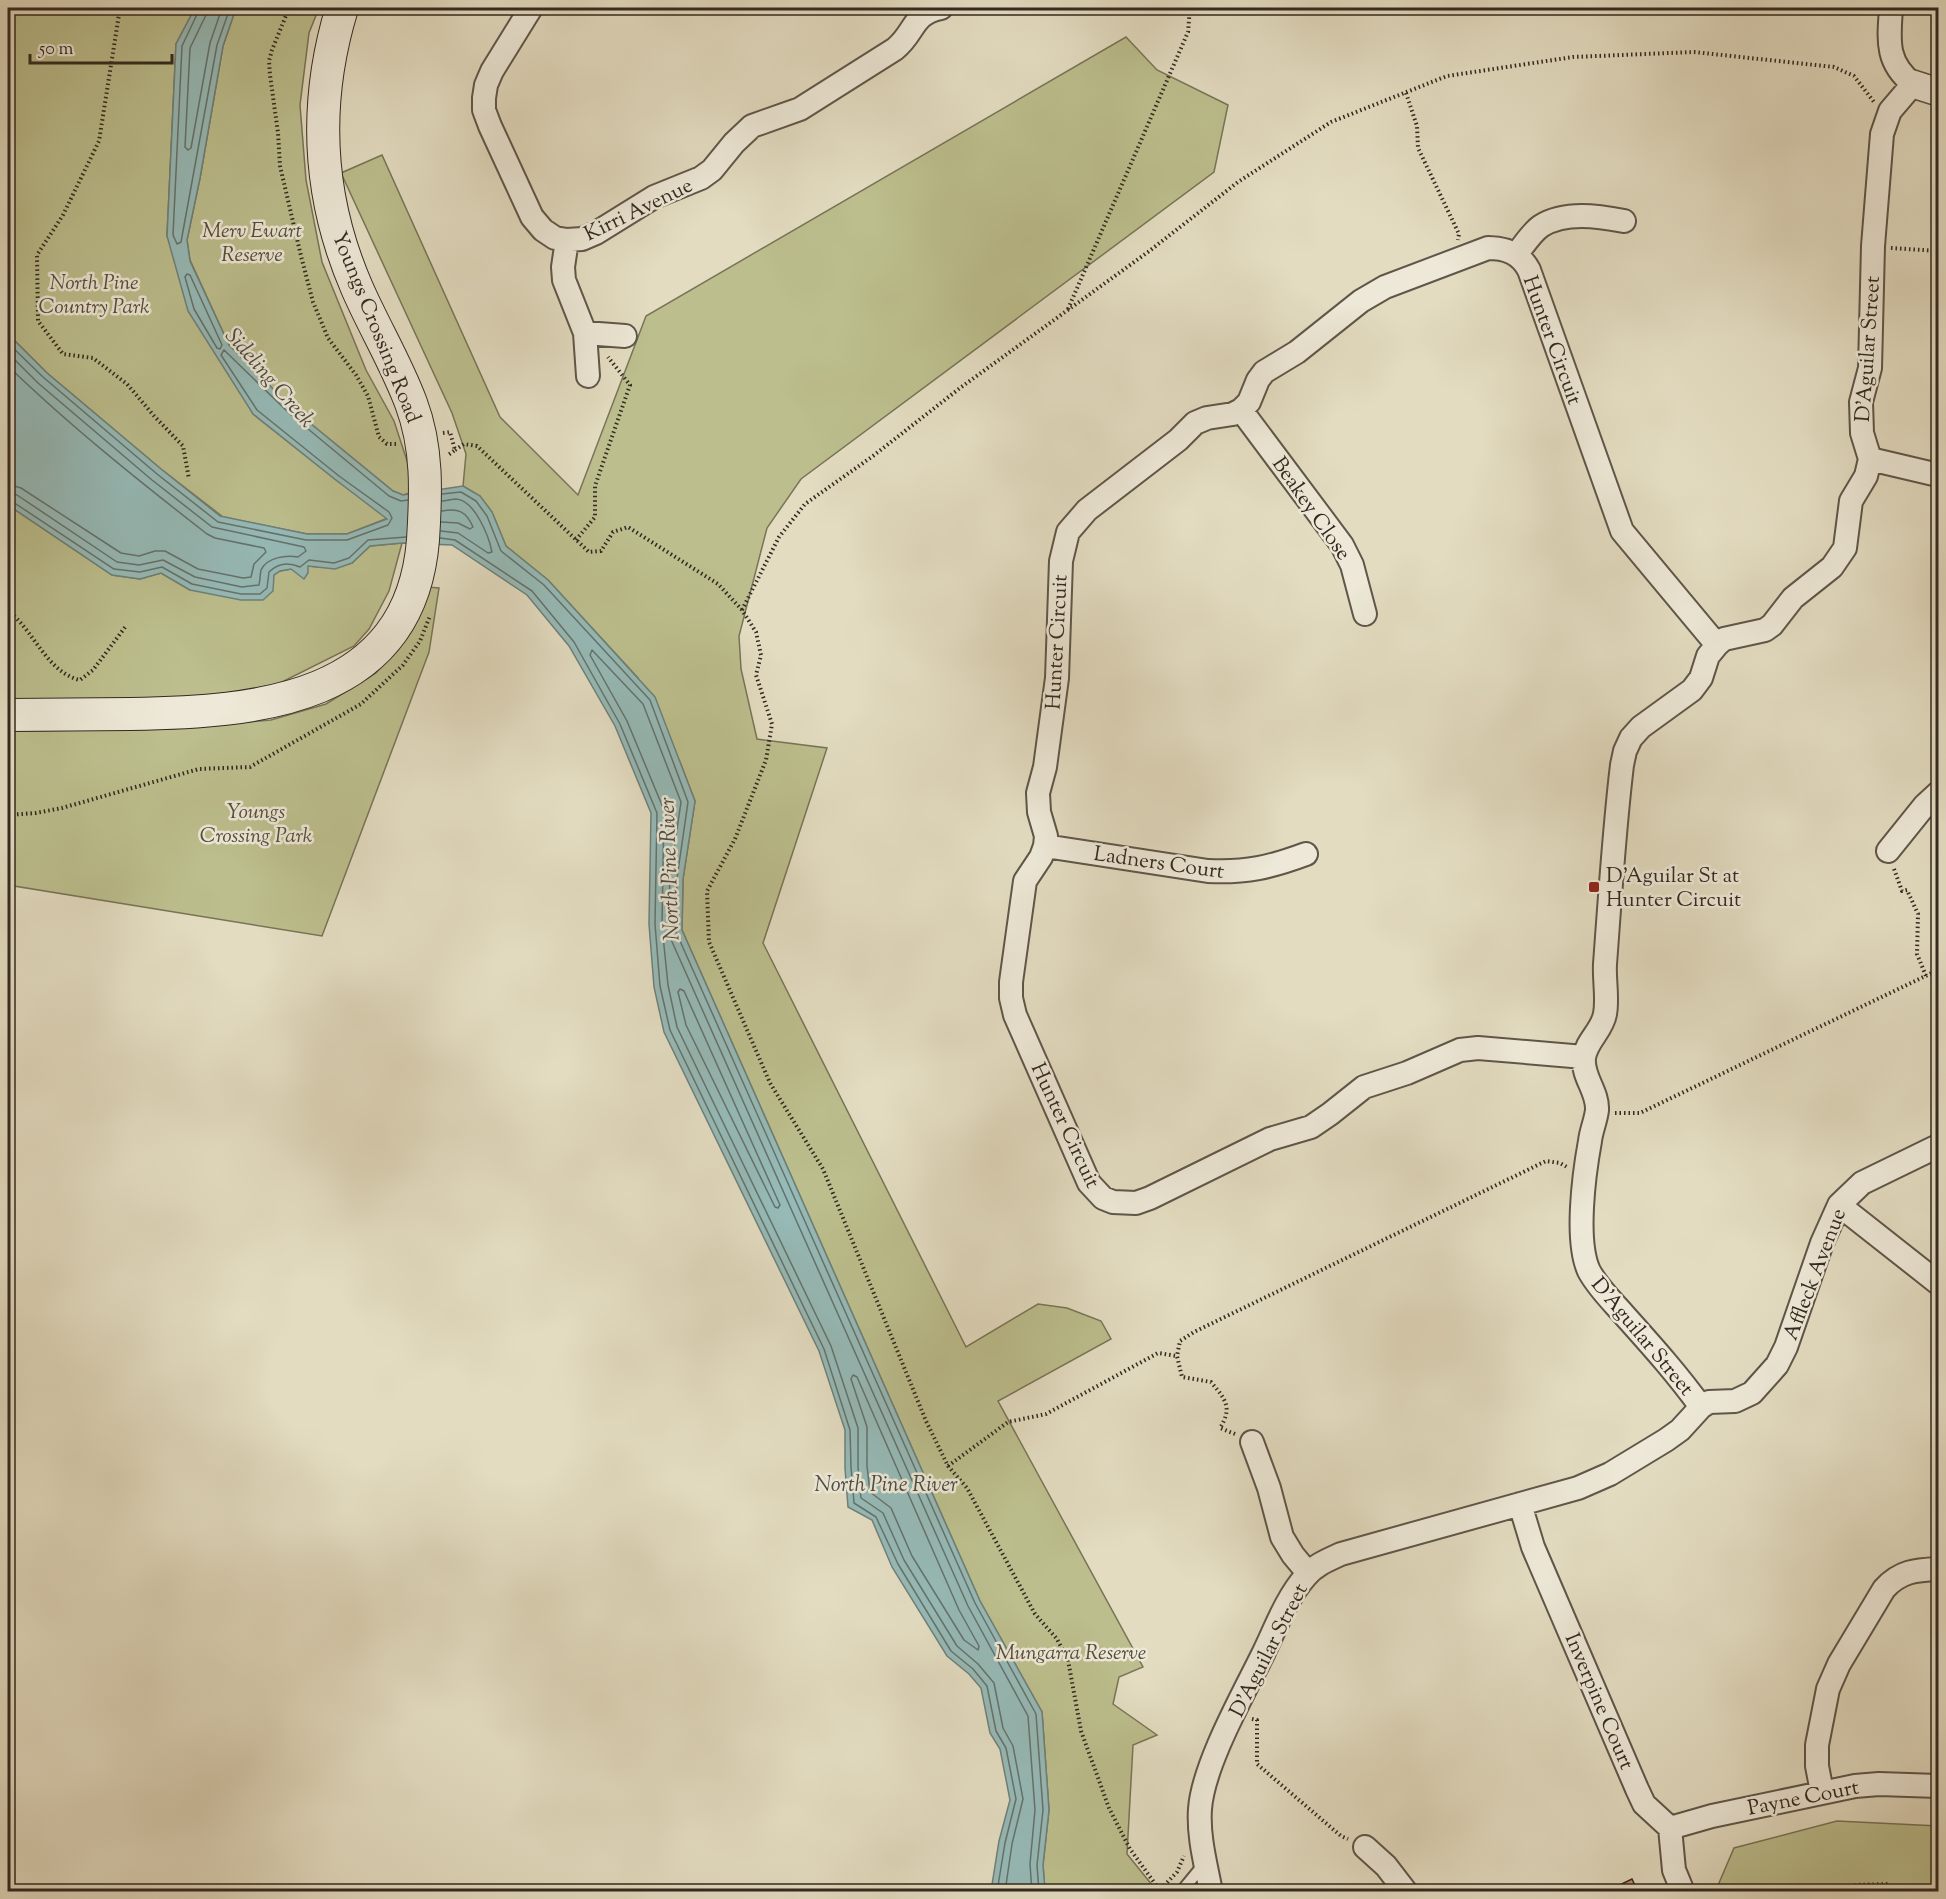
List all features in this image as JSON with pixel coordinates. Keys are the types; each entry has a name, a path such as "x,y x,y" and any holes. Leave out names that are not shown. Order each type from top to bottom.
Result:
{"main road":[{"name":"Youngs Crossing Road","path":"8,716 208,711 278,701 321,687 358,666 373,653 393,628 409,599 416,579 422,548 425,485 422,438 398,371 358,290 343,253 332,214 322,139 326,72 342,8"}],"street":[{"name":"Kirri Avenue","path":"531,8 492,71 486,85 484,110 532,217 543,230 555,238 567,240 582,239 596,233 654,197 701,178 712,170 734,142 752,126 800,109 895,49 903,43 915,22 928,9"},
{"path":"1892,8 1890,51 1895,64 1901,74 1912,84 1938,92"},
{"name":"D'Aguilar Street","path":"1870,459 1862,433 1861,402 1870,368 1873,246 1882,134 1890,111 1912,84"},
{"path":"1516,255 1533,233 1552,221 1578,216 1597,216 1624,221"},
{"path":"567,240 563,267 564,280 585,333 588,376"},
{"name":"Hunter Circuit","path":"1584,1057 1478,1048 1460,1050 1407,1073 1364,1087 1311,1126 1270,1139 1150,1198 1136,1203 1113,1202 1095,1192 1089,1183 1016,1015 1011,998 1011,982 1025,882 1041,857 1045,846 1038,793 1045,767 1057,678 1061,561 1068,532 1087,510 1178,440 1195,423 1242,410 1264,372 1297,352 1361,301 1385,287 1461,258 1488,248 1500,248 1524,261 1529,270 1622,531 1717,645"},
{"path":"585,333 625,336"},
{"name":"Beakey Close","path":"1242,410 1342,545 1358,583 1365,614"},
{"path":"1584,1057 1586,1049 1606,1014 1605,970 1619,786 1625,751 1641,727 1692,690 1701,678 1708,656 1717,645 1724,639 1766,630 1793,598 1839,558 1845,548 1851,501 1866,476 1870,459 1938,475"},
{"path":"1888,851 1925,805 1938,793"},
{"name":"Ladners Court","path":"1045,846 1208,871 1230,872 1274,866 1306,854"},
{"name":"D'Aguilar Street","path":"1211,1892 1200,1809 1204,1787 1235,1711 1289,1601 1308,1573 1322,1562 1341,1554 1578,1488 1610,1474 1680,1430 1701,1407 1599,1286 1589,1271 1582,1252 1581,1233 1586,1172 1590,1139 1597,1111 1597,1098 1587,1077 1584,1057"},
{"name":"Affleck Avenue","path":"1701,1407 1709,1402 1735,1401 1752,1393 1777,1365 1786,1347 1822,1243 1839,1205 1862,1183 1938,1146"},
{"path":"1839,1205 1938,1283"},
{"path":"1252,1442 1269,1488 1282,1537 1308,1573"},
{"name":"Inverpine Court","path":"1520,1504 1533,1547 1637,1789 1644,1804 1671,1828"},
{"path":"1822,1792 1817,1766 1817,1745 1828,1689 1839,1664 1884,1589 1893,1580 1904,1572 1938,1569"},
{"name":"Payne Court","path":"1671,1828 1712,1816 1822,1792 1878,1784 1938,1786"},
{"path":"1671,1828 1674,1870 1683,1892"},
{"path":"1365,1847 1386,1866 1406,1892"}],"lane":[{"path":"1181,1892 1206,1862"}],"path":[{"path":"120,8 99,141 63,215 37,255 38,321 63,354 93,358 128,384 183,446 189,479"},
{"path":"1068,310 1188,32 1190,8"},
{"path":"742,610 779,537 806,504 1148,252 1238,182 1331,122 1447,76 1573,57 1694,52 1778,59 1834,67 1854,76 1871,100 1890,111"},
{"path":"1406,93 1417,126 1418,148 1459,234 1457,247 1461,258"},
{"path":"1873,246 1938,251"},
{"path":"576,540 595,517 596,486 630,385 600,347 585,333"},
{"path":"456,450 464,444 477,446 589,552 601,551 613,532 628,527 718,584 742,610 756,632 761,655 756,675 772,724 766,760 735,839 707,891 709,942 770,1083 823,1169 926,1421 948,1466 967,1488 1035,1614 1057,1639 1068,1660 1081,1731 1109,1808 1130,1850 1161,1890 1177,1872 1185,1852"},
{"path":"14,616 47,656 63,671 77,679 84,679 93,670 126,626"},
{"path":"1888,851 1902,891 1907,890 1918,914 1917,954 1926,976"},
{"path":"1597,1111 1640,1113 1938,970"},
{"path":"1252,1442 1220,1428 1228,1416 1225,1399 1211,1382 1182,1377 1177,1356 1180,1341 1194,1332 1546,1161 1586,1172"},
{"path":"948,1466 1008,1422 1046,1414 1158,1353 1177,1356"},
{"path":"1235,1711 1257,1720 1257,1764 1341,1836 1365,1847"},
{"path":"1838,1892 1854,1885 1888,1884 1895,1892"}],"green space":[{"name":"North Pine Country Park","path":"8,8 195,8 176,44 167,236 253,414 388,518 347,534 307,534 223,517 161,469 47,373 8,334"},
{"name":"Merv Ewart Reserve","path":"236,8 319,8 309,33 300,105 306,180 322,262 366,370 394,421 411,473 413,492 403,495 393,491 294,410 229,345 190,260 187,240 223,46"},
{"name":"Mungarra Reserve","path":"1126,37 1157,70 1228,105 1214,172 801,479 767,528 739,636 741,669 757,739 827,748 763,943 966,1347 1038,1304 1067,1308 1101,1321 1111,1339 998,1401 1143,1667 1119,1677 1113,1704 1157,1735 1133,1745 1127,1854 1157,1891 1045,1891 1043,1865 1049,1810 1042,1712 980,1601 682,930 683,879 695,801 680,762 638,678 548,580 506,546 492,512 480,496 463,486 466,454 452,413 341,173 382,155 500,417 578,495 646,316"},
{"path":"8,505 112,575 140,579 161,573 190,590 274,575 280,571 308,566 352,563 370,546 402,543 389,591 369,629 354,646 274,686 180,700 8,702"},
{"name":"Youngs Crossing Park","path":"427,587 439,588 429,652 322,936 8,885 8,731 171,729 271,720 326,704 376,673 409,634"},
{"path":"1837,1821 1938,1826 1938,1891 1724,1892 1716,1890 1734,1848"}],"water":[{"name":"North Pine River","path":"195,8 236,8 223,46 187,240 190,261 229,345 294,410 393,491 403,495 463,486 480,496 492,512 506,546 548,580 655,697 695,801 683,879 682,930 980,1601 1042,1712 1049,1810 1043,1865 1045,1891 991,1891 999,1841 1010,1800 1000,1749 990,1733 981,1688 969,1674 947,1656 892,1567 872,1520 848,1507 845,1430 819,1351 664,1032 654,987 649,924 651,813 615,726 569,646 527,595 452,545 402,543 370,546 352,563 335,569 308,566 308,573 304,579 291,569 280,571 274,575 273,591 263,600 241,600 190,590 161,573 140,579 112,575 8,505 8,334 47,373 220,516 307,534 347,534 387,519 253,414 188,311 167,236 176,44"}],"building":[{"path":"1632,1879 1638,1892 1605,1892"}],"place":[{"name":"D'Aguilar St at Hunter Circuit","path":"1594,887"}],"water label":[{"name":"Sideling Creek","path":"271,377"}]}
